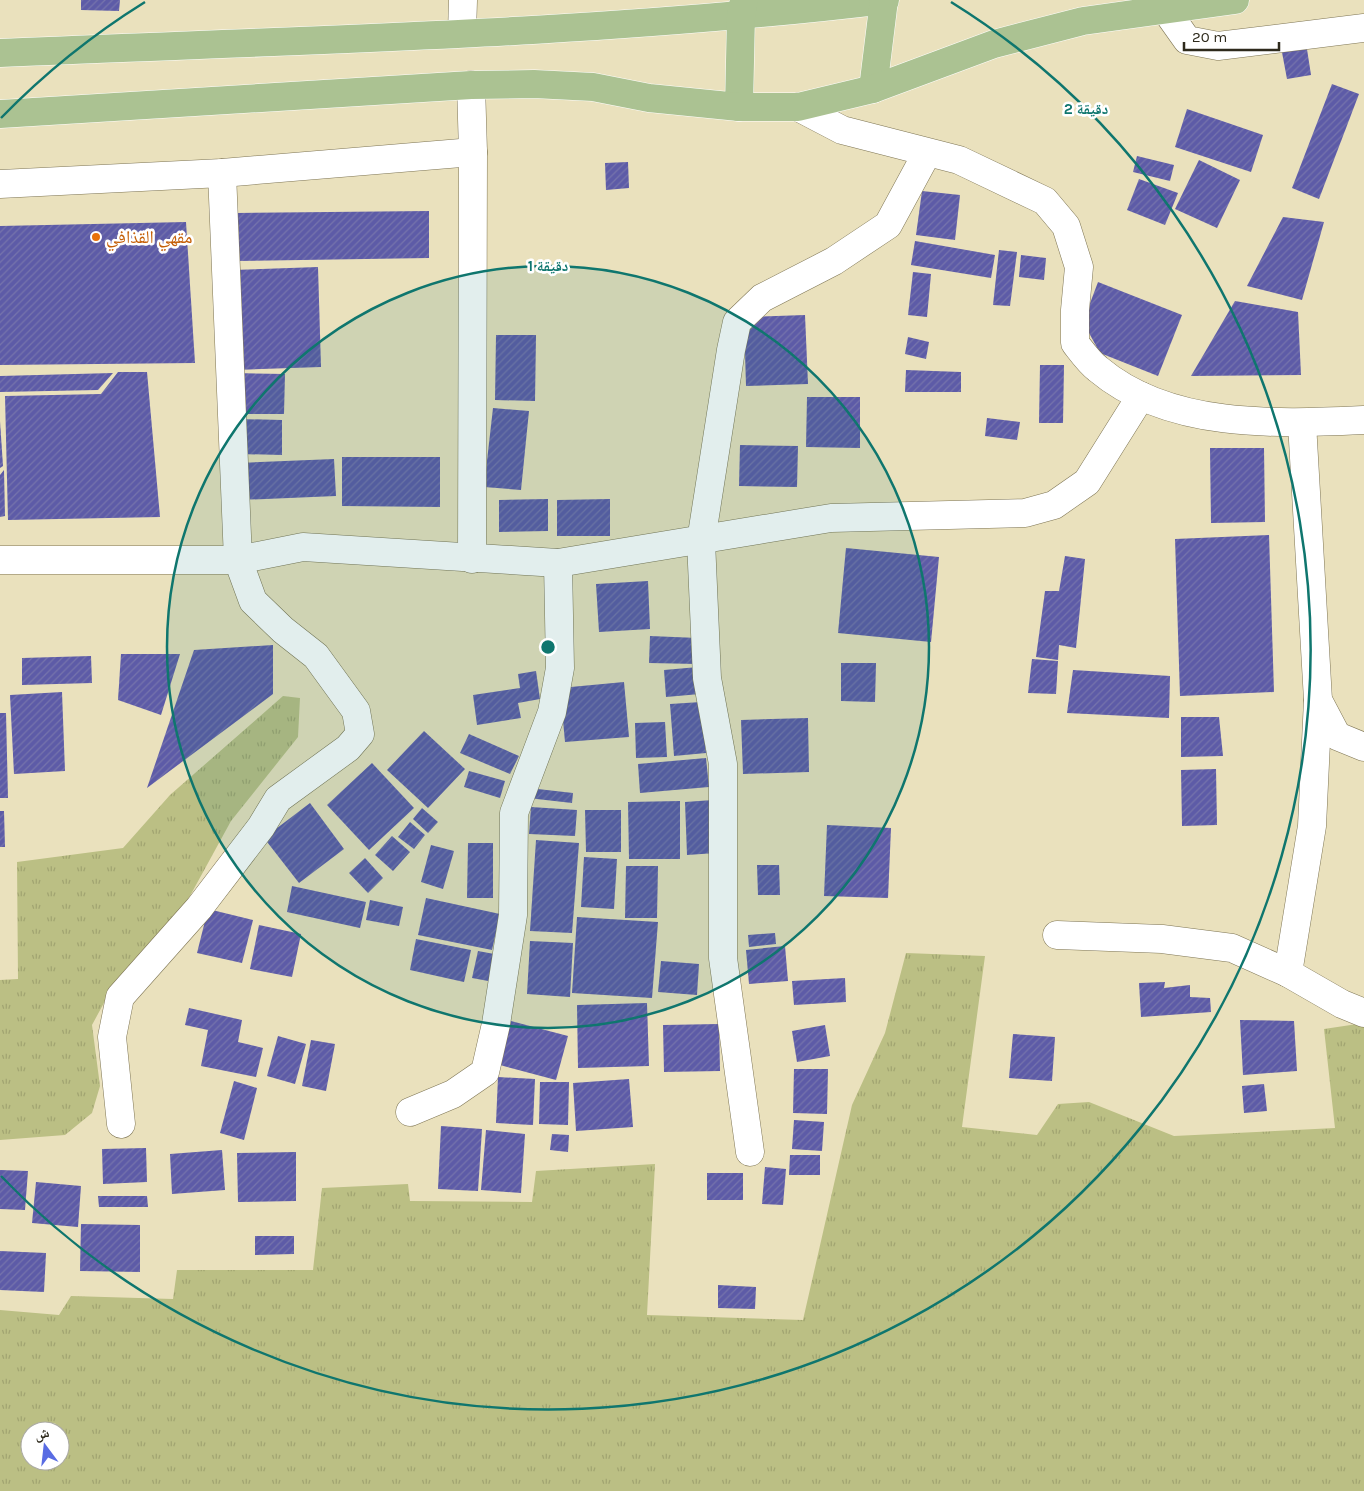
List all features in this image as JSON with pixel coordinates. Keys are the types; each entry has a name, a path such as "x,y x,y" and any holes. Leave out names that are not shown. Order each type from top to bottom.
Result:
{"main road":[{"path":"0,53 462,34 743,8 884,0 873,89"},
{"path":"0,114 471,85 534,84 593,87 649,98 739,107 798,107 873,89 994,44 1083,21 1235,0"},
{"path":"739,107 743,8"}],"street":[{"path":"462,34 463,0"},
{"path":"1165,9 1187,40 1218,46 1364,28"},
{"path":"471,85 473,152 472,559"},
{"path":"798,107 842,130 959,160 1045,201 1066,226 1079,267 1075,310 1075,343 1097,369 1140,396 1201,416 1302,423 1364,420"},
{"path":"0,184 222,173 473,152"},
{"path":"750,1152 723,958 723,764 707,678 701,541 737,322 762,298 834,261 888,224 927,153"},
{"path":"121,1124 112,1037 120,997 199,908 261,827 278,799 348,748 360,734 356,711 316,656 282,630 253,600 238,560 222,173"},
{"path":"0,560 238,560 303,547 558,563 701,541 831,518 1025,513 1054,506 1087,482 1140,396"},
{"path":"1288,973 1312,826 1318,700 1302,423"},
{"path":"410,1112 453,1094 485,1072 496,1024 513,915 514,813 552,712 560,668 558,563"},
{"path":"1318,700 1337,736 1364,747"},
{"path":"1056,935 1162,939 1232,948 1288,973 1342,1004 1364,1013"}],"green space":[{"path":"283,696 300,698 298,737 231,821 173,927 112,988 92,1025 100,1086 92,1113 65,1135 0,1140 0,980 18,979 17,862 123,848 170,795"},
{"path":"906,953 985,956 962,1127 1037,1135 1058,1104 1089,1102 1174,1136 1335,1128 1324,1029 1364,1023 1364,1491 0,1491 0,1310 59,1315 71,1296 173,1299 177,1270 313,1270 322,1188 408,1184 410,1201 532,1202 536,1171 655,1164 647,1315 803,1320 852,1105 885,1033"}],"building":[{"path":"81,0 120,0 119,11 81,10"},
{"path":"1306,43 1311,75 1287,79 1281,47"},
{"path":"1332,84 1359,94 1319,199 1292,188"},
{"path":"1187,109 1263,135 1251,172 1175,147"},
{"path":"1137,156 1174,165 1170,181 1133,172"},
{"path":"1199,160 1240,180 1217,228 1175,209"},
{"path":"628,162 629,188 606,190 605,163"},
{"path":"1139,179 1178,193 1165,225 1127,210"},
{"path":"922,191 960,195 955,240 916,235"},
{"path":"429,211 429,258 237,261 237,213"},
{"path":"1283,217 1324,222 1302,300 1247,286"},
{"path":"186,222 195,363 0,365 0,226"},
{"path":"915,241 995,255 991,278 911,265"},
{"path":"999,250 1017,252 1010,306 993,305"},
{"path":"1021,255 1046,258 1044,280 1019,277"},
{"path":"318,267 321,367 236,370 233,270"},
{"path":"913,272 931,274 927,317 908,315"},
{"path":"1098,282 1182,315 1158,376 1100,353 1083,322"},
{"path":"1235,301 1298,312 1301,375 1191,376"},
{"path":"805,315 808,384 746,386 744,317"},
{"path":"496,335 536,335 535,401 495,400"},
{"path":"908,337 929,342 926,359 905,354"},
{"path":"1040,365 1064,365 1063,423 1039,423"},
{"path":"906,370 961,372 961,392 905,392"},
{"path":"118,372 147,372 160,517 8,520 5,396 101,394"},
{"path":"113,373 98,390 0,392 0,376"},
{"path":"233,373 285,374 284,414 233,414"},
{"path":"807,397 860,397 860,448 806,447"},
{"path":"493,408 529,411 521,490 484,487"},
{"path":"987,418 1020,422 1017,440 985,436"},
{"path":"239,419 282,420 282,455 239,454"},
{"path":"0,421 3,466 0,468"},
{"path":"740,445 798,446 797,487 739,486"},
{"path":"1210,448 1264,448 1265,522 1211,523"},
{"path":"342,457 440,457 440,507 342,506"},
{"path":"334,459 336,496 239,500 238,463"},
{"path":"4,470 5,516 0,517 0,475"},
{"path":"548,499 548,531 499,532 499,500"},
{"path":"610,499 610,536 557,536 557,500"},
{"path":"1269,535 1274,692 1180,696 1175,539"},
{"path":"846,548 939,557 931,642 838,633"},
{"path":"1065,556 1085,559 1076,648 1059,645 1058,660 1036,657 1045,591 1059,591"},
{"path":"648,581 650,629 599,632 596,584"},
{"path":"650,636 698,638 697,664 649,663"},
{"path":"273,645 273,694 147,788 194,650"},
{"path":"121,654 180,654 161,715 118,700"},
{"path":"91,656 92,683 22,685 22,658"},
{"path":"1032,659 1058,661 1056,694 1028,693"},
{"path":"841,663 876,663 875,702 841,701"},
{"path":"698,667 700,694 666,697 664,670"},
{"path":"1073,670 1170,676 1169,718 1067,713"},
{"path":"536,671 540,699 518,703 521,718 477,725 473,695 520,688 518,674"},
{"path":"624,682 629,737 565,742 560,688"},
{"path":"62,692 65,771 14,774 10,695"},
{"path":"701,702 706,753 674,756 670,704"},
{"path":"0,713 6,713 8,798 0,798"},
{"path":"1181,717 1219,717 1223,756 1181,757"},
{"path":"808,718 809,772 743,774 741,720"},
{"path":"665,722 667,757 636,758 635,723"},
{"path":"424,731 465,769 428,808 387,770"},
{"path":"469,734 519,756 510,774 460,753"},
{"path":"706,758 709,787 640,793 638,764"},
{"path":"372,763 414,808 369,850 327,805"},
{"path":"1216,769 1217,825 1182,826 1181,770"},
{"path":"469,771 505,781 500,798 464,787"},
{"path":"529,788 573,793 572,803 528,798"},
{"path":"713,800 716,853 687,855 685,802"},
{"path":"680,801 680,859 629,859 628,802"},
{"path":"310,803 344,849 299,883 264,838"},
{"path":"531,807 577,810 575,836 529,834"},
{"path":"422,808 438,822 428,833 413,819"},
{"path":"585,810 621,810 621,852 586,852"},
{"path":"0,811 4,811 5,847 0,847"},
{"path":"410,822 425,835 414,849 398,837"},
{"path":"827,825 891,828 888,898 824,896"},
{"path":"392,836 410,852 393,871 375,855"},
{"path":"536,840 579,843 572,933 530,931"},
{"path":"468,843 493,843 493,898 467,898"},
{"path":"431,845 454,851 443,889 421,882"},
{"path":"584,857 617,859 614,909 581,907"},
{"path":"365,858 383,878 368,893 349,873"},
{"path":"757,865 779,865 780,895 758,895"},
{"path":"626,866 658,866 657,918 625,918"},
{"path":"292,886 366,902 360,928 287,912"},
{"path":"426,898 500,914 492,950 418,935"},
{"path":"370,900 403,907 399,926 366,920"},
{"path":"208,909 253,920 242,963 197,953"},
{"path":"577,917 658,922 652,998 572,993"},
{"path":"259,925 301,934 292,977 250,969"},
{"path":"775,933 776,944 749,947 748,935"},
{"path":"416,939 471,950 464,982 410,970"},
{"path":"530,941 573,943 570,997 527,994"},
{"path":"785,946 788,981 749,984 746,950"},
{"path":"478,951 505,956 499,983 472,978"},
{"path":"661,961 699,964 697,995 658,992"},
{"path":"845,978 846,1002 794,1005 792,981"},
{"path":"1165,982 1164,988 1190,985 1190,997 1210,998 1211,1012 1141,1017 1139,983"},
{"path":"647,1003 649,1066 578,1068 577,1005"},
{"path":"189,1008 242,1020 238,1042 263,1048 256,1077 201,1066 208,1030 185,1025"},
{"path":"1240,1020 1294,1021 1297,1071 1243,1075"},
{"path":"511,1021 568,1036 556,1080 500,1065"},
{"path":"719,1024 720,1071 664,1072 663,1025"},
{"path":"825,1025 830,1056 797,1062 792,1031"},
{"path":"1013,1034 1055,1037 1052,1081 1009,1078"},
{"path":"278,1036 306,1044 295,1084 267,1076"},
{"path":"311,1040 335,1044 326,1091 302,1086"},
{"path":"794,1069 828,1069 827,1114 793,1113"},
{"path":"498,1077 535,1079 533,1125 496,1123"},
{"path":"629,1079 633,1127 576,1131 573,1083"},
{"path":"234,1081 257,1088 244,1140 220,1133"},
{"path":"540,1082 569,1082 568,1125 539,1124"},
{"path":"1264,1084 1267,1111 1244,1113 1242,1086"},
{"path":"794,1120 824,1122 822,1151 792,1149"},
{"path":"441,1126 482,1129 478,1191 438,1189"},
{"path":"486,1130 525,1134 521,1193 481,1190"},
{"path":"552,1134 569,1135 568,1152 550,1150"},
{"path":"146,1148 147,1182 103,1184 102,1149"},
{"path":"222,1150 225,1190 172,1194 170,1154"},
{"path":"296,1152 296,1201 238,1202 237,1153"},
{"path":"790,1155 820,1155 820,1175 789,1175"},
{"path":"765,1167 786,1169 783,1205 762,1204"},
{"path":"0,1170 28,1171 25,1210 0,1209"},
{"path":"707,1173 743,1173 743,1200 707,1200"},
{"path":"36,1182 81,1186 78,1227 32,1223"},
{"path":"98,1196 147,1196 148,1207 99,1207"},
{"path":"81,1224 140,1225 140,1272 80,1271"},
{"path":"255,1236 294,1236 294,1254 255,1255"},
{"path":"0,1251 46,1253 44,1292 0,1290"},
{"path":"718,1285 756,1287 755,1309 718,1308"}],"place":[{"name":"مقهي القذافي","path":"96,237"}]}
